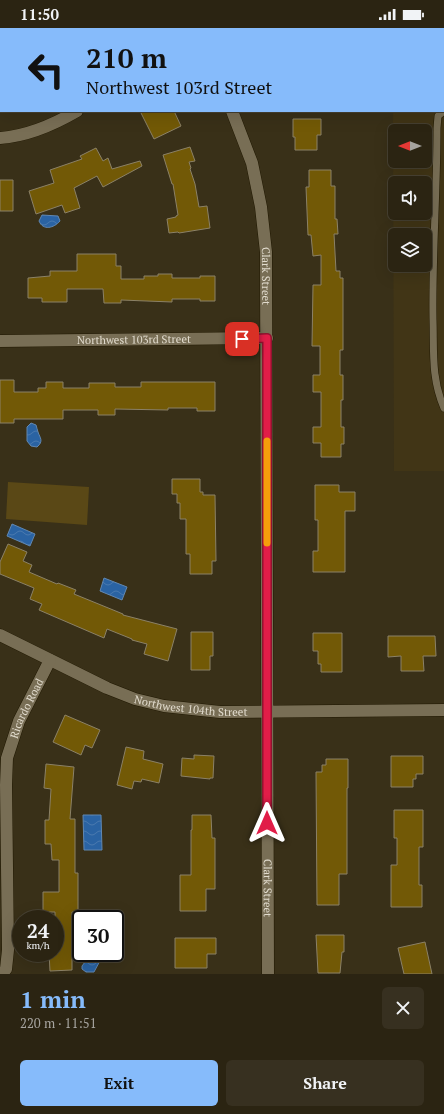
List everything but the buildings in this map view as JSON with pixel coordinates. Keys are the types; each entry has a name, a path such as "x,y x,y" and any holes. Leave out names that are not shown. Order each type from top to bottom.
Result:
{"street":[{"path":"0,138 37,130 53,124 75,112"},
{"name":"Clark Street","path":"232,112 252,163 261,207 266,252 268,974"},
{"name":"Northwest 103rd Street","path":"0,341 267,338"},
{"name":"Northwest 104th Street","path":"0,635 106,688 135,699 164,706 220,712 444,710"},
{"name":"Ricardo Road","path":"2,974 6,968 8,950 7,758 19,720 50,660"}],"lane":[{"path":"443,112 438,116 437,128 432,280 433,369 437,389 444,408"}],"shaded area":[{"path":"393,112 444,112 444,471 394,471 393,272 432,272 432,228 393,228 393,220 432,220 432,176 393,176 393,168 432,168 432,124 393,124"},
{"path":"8,482 89,487 87,525 6,519"}],"water":[{"path":"42,215 58,216 60,221 52,227 43,226 39,221"},
{"path":"31,423 36,425 41,440 37,447 31,446 27,441 27,427"},
{"path":"12,524 35,534 30,546 7,536"},
{"path":"104,578 127,587 122,600 100,591"},
{"path":"83,815 101,815 102,850 84,850"},
{"path":"85,962 99,962 94,972 86,972 82,969 82,966"}],"slow traffic":[{"path":"267,441 267,543"}],"route":[{"path":"242,339 267,338 267,823"}]}
